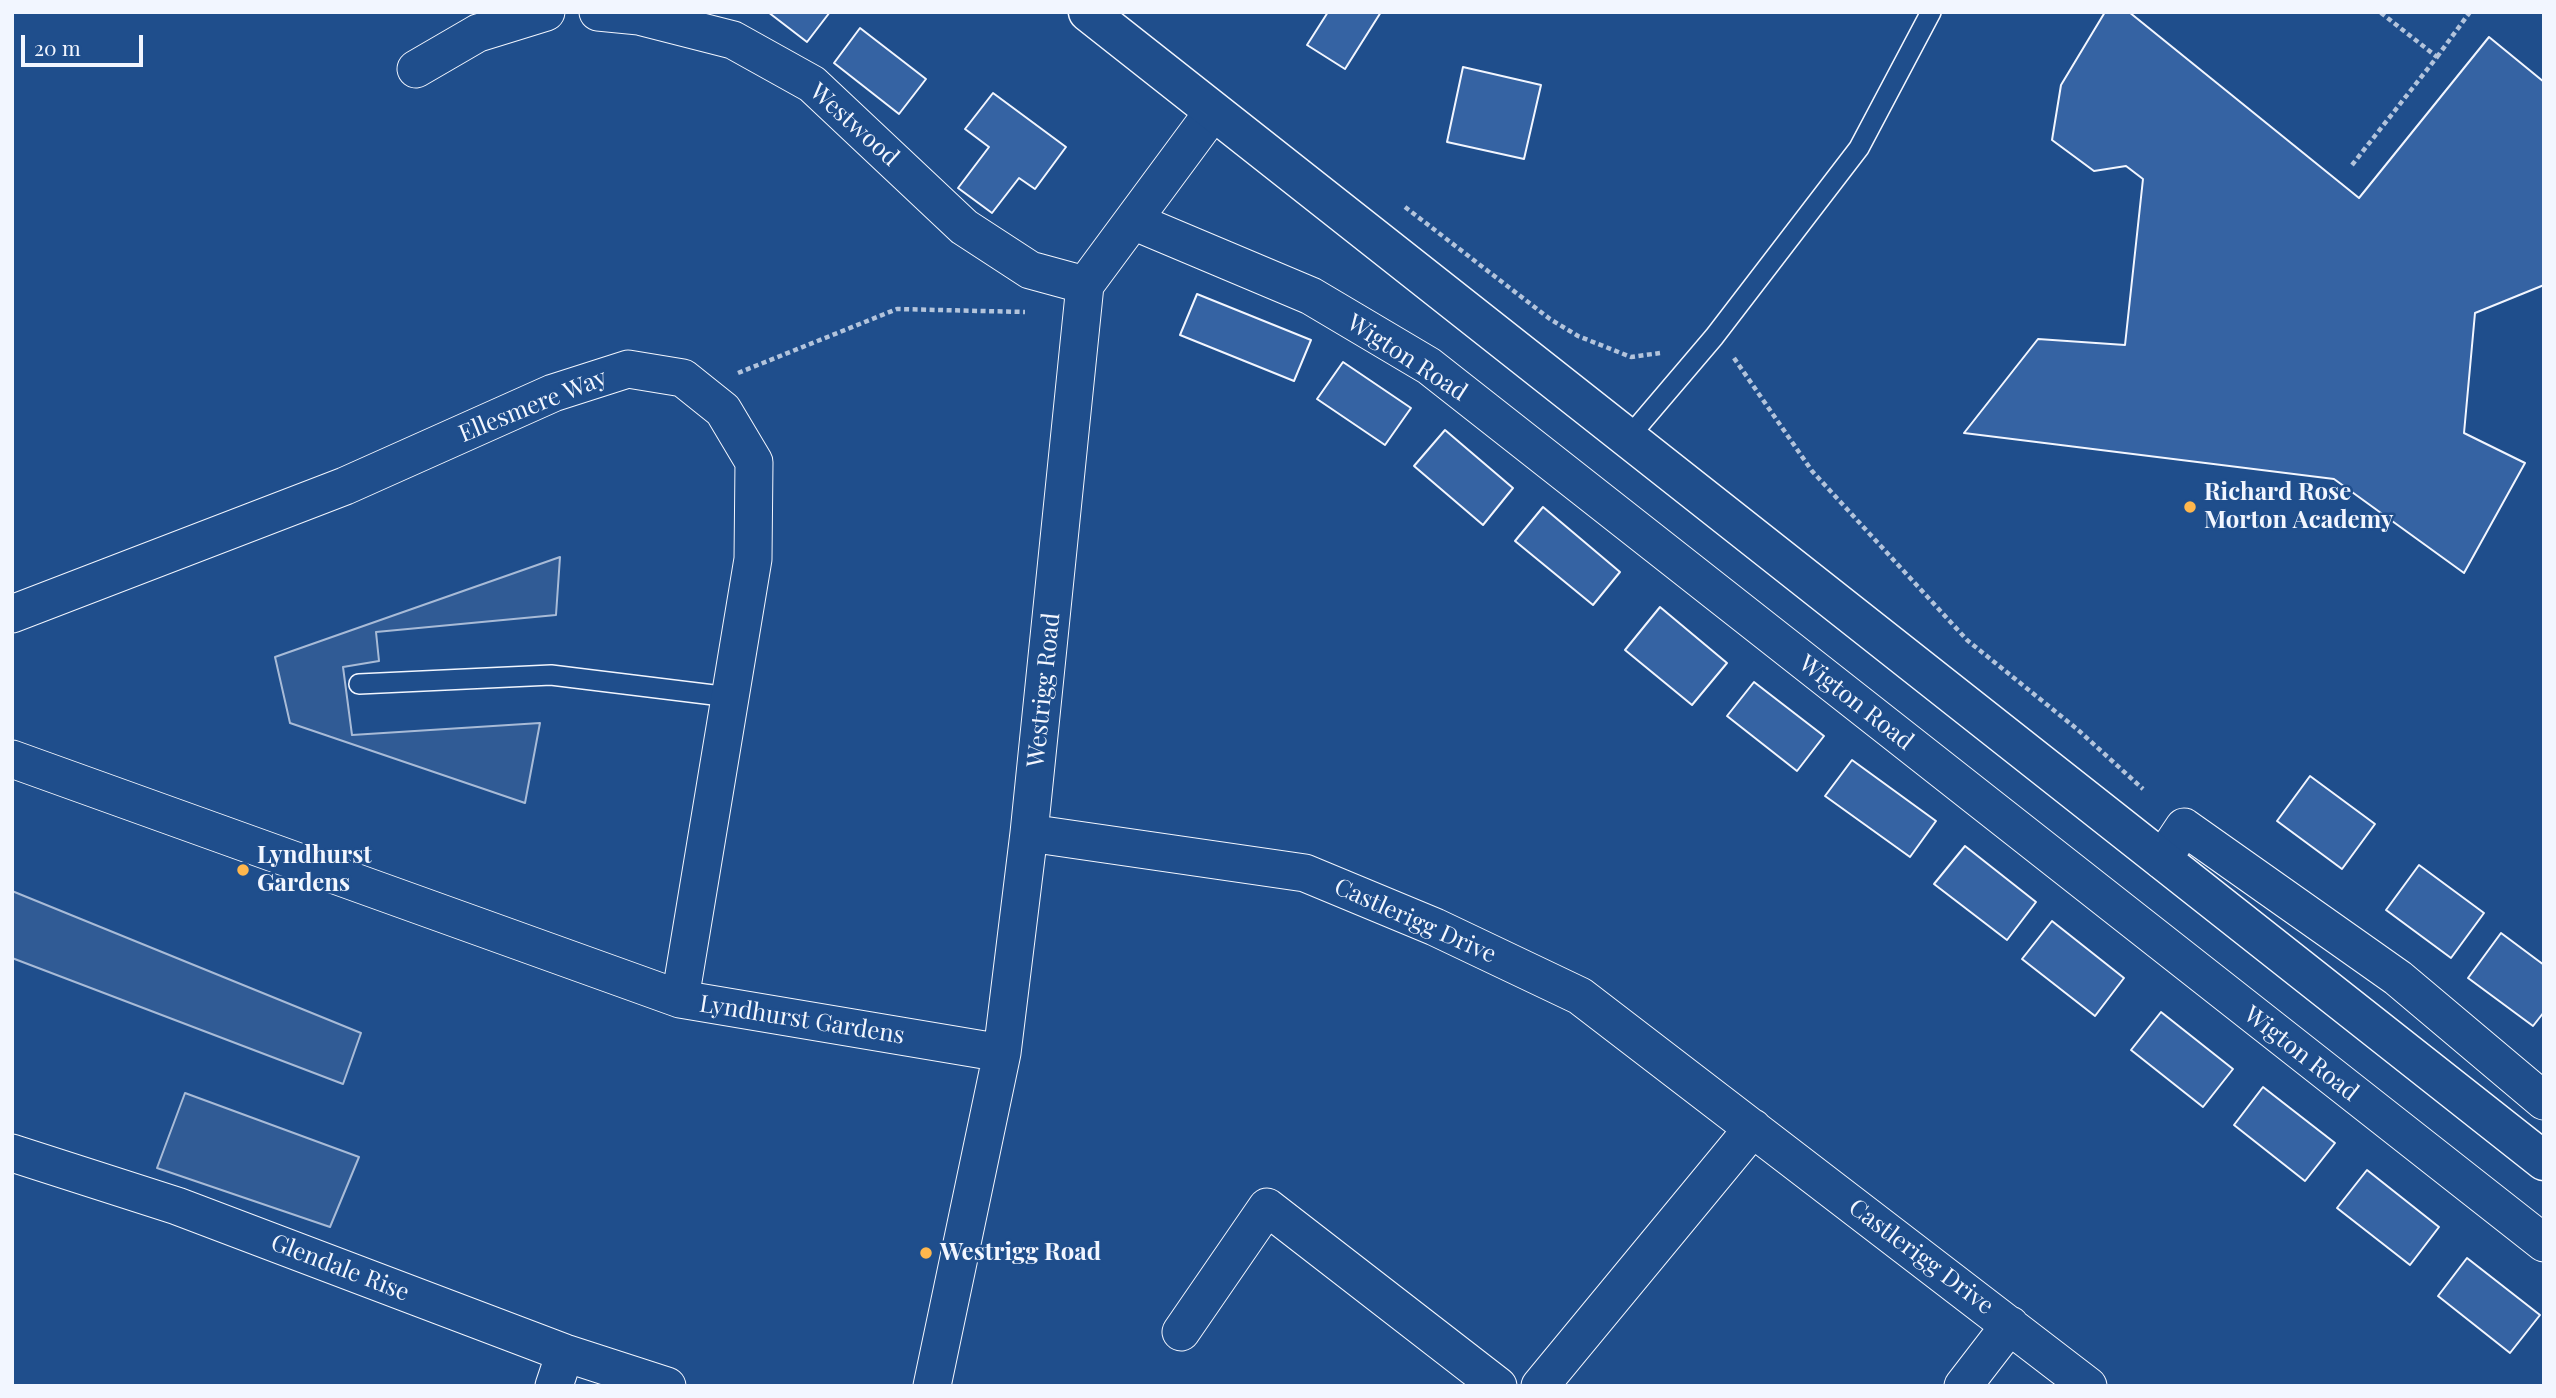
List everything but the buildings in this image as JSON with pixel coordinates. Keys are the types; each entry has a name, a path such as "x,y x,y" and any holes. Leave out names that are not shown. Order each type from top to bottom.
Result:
{"main road":[{"path":"1087,12 2544,1161"}],"street":[{"path":"416,69 478,33 546,12"},
{"name":"Westwood","path":"598,12 639,16 733,40 812,84 964,227 1030,270 1084,299"},
{"path":"1084,299 1133,221 1213,112"},
{"name":"Wigton Road","path":"1133,221 1311,296 1429,366 2544,1244"},
{"name":"Westrigg Road","path":"932,1386 1002,1053 1029,833 1084,299"},
{"name":"Ellesmere Way","path":"12,614 345,486 553,393 628,369 683,378 723,410 754,462 753,559 680,999"},
{"name":"Lyndhurst Gardens","path":"12,759 680,999 1002,1053"},
{"path":"2162,860 2185,828 2398,978 2544,1101"},
{"name":"Castlerigg Drive","path":"1029,833 1305,873 1435,927 1580,996 2088,1386"},
{"path":"1540,1386 1753,1128"},
{"name":"Glendale Rise","path":"12,1153 177,1206 559,1369 667,1386"},
{"path":"1181,1332 1267,1207 1498,1386"},
{"path":"1964,1386 2010,1325"}],"lane":[{"path":"1628,438 1714,337 1859,148 1931,12"},
{"path":"359,684 551,675 730,697"}],"path":[{"path":"2380,12 2437,57"},
{"path":"2352,165 2470,12"},
{"path":"697,389 898,309 1084,299"}],"shaded area":[{"path":"560,557 556,615 376,632 379,661 343,667 352,735 540,723 525,803 290,723 275,657"},
{"path":"12,891 361,1033 343,1084 12,958"},
{"path":"185,1093 359,1157 330,1227 157,1168"}],"place":[{"name":"Richard Rose Morton Academy","path":"2190,507"},
{"name":"Lyndhurst Gardens","path":"243,870"},
{"name":"Westrigg Road","path":"926,1253"}]}
